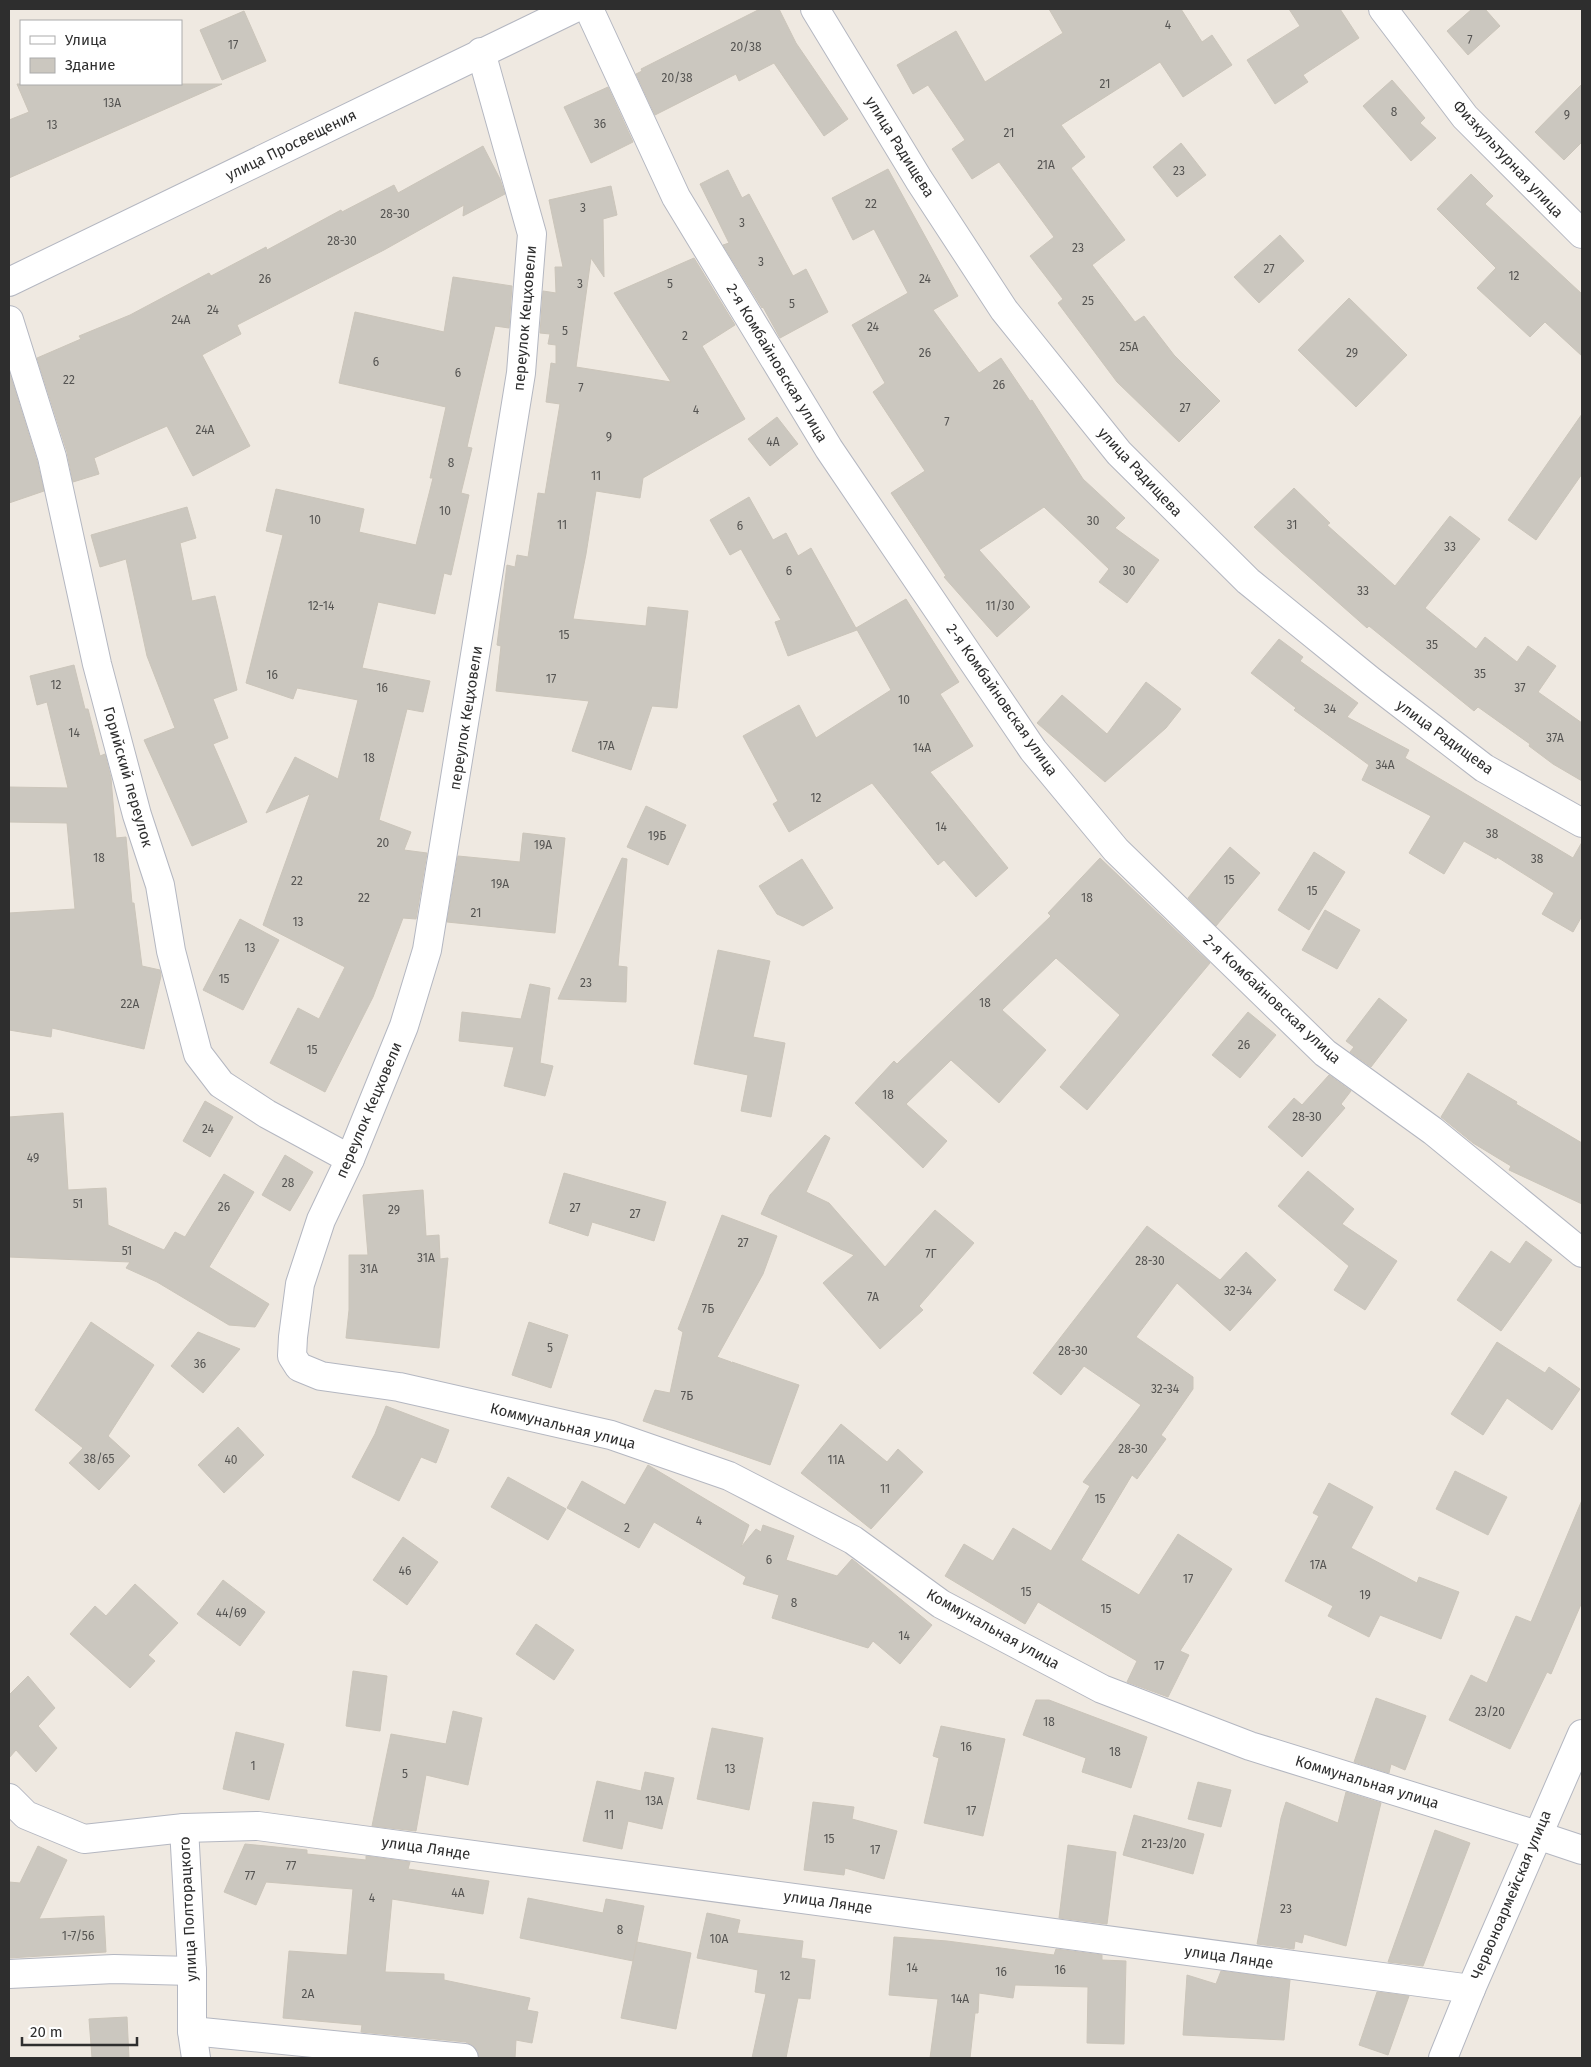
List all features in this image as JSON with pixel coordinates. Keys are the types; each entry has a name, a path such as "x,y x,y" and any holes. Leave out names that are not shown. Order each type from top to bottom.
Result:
{"street":[{"name":"улица Просвещения","path":"9,282 573,9"},
{"name":"2-я Комбайновская улица","path":"589,9 676,197 829,449 1033,750 1116,850 1325,1053 1433,1132 1582,1253"},
{"name":"улица Радищева","path":"815,9 919,180 1004,310 1119,453 1248,581 1371,682 1484,768 1582,823"},
{"name":"Физкультурная улица","path":"1383,9 1466,117 1582,234"},
{"name":"переулок Кецховели","path":"299,1367 292,1356 300,1284 321,1220 350,1159 404,1026 427,950 521,373 532,234 481,52"},
{"name":"Горийский переулок","path":"9,320 52,457 97,664 137,816 160,885 170,951 198,1054 221,1084 266,1114 350,1159"},
{"name":"Коммунальная улица","path":"299,1367 321,1376 399,1387 611,1435 729,1476 853,1540 941,1604 1102,1689 1250,1746 1582,1850"},
{"name":"Червоноармейская улица","path":"1443,2058 1537,1835 1582,1734"},
{"name":"улица Полторацкого","path":"9,1798 26,1815 84,1840 184,1828 192,1971 192,2031 196,2058"},
{"name":"улица Лянде","path":"184,1828 258,1826 1471,1989"},
{"path":"9,1974 114,1970 192,1971"},
{"path":"192,2031 464,2058"}],"building":[{"path":"760,9 779,9 796,43 848,119 824,136 774,63 739,81 736,74 655,115 636,74 642,71 641,69"},
{"path":"1049,9 1181,9 1202,42 1212,35 1232,65 1183,97 1160,62 1061,125 1085,157 1071,168 1125,240 1092,265 1135,322 1144,316 1174,355 1220,401 1179,442 1117,382 1058,303 1063,299 1030,256 1054,237 999,162 972,179 952,149 965,140 928,85 913,94 897,65 956,31 985,82 1063,33"},
{"path":"1289,9 1340,9 1359,38 1303,75 1308,82 1275,104 1247,60 1300,26"},
{"path":"1472,9 1485,9 1500,26 1468,55 1447,31"},
{"path":"244,11 266,61 222,80 200,30"},
{"path":"1392,80 1425,118 1420,123 1436,138 1411,161 1363,106"},
{"path":"17,84 222,84 9,178 9,120 29,112"},
{"path":"1582,84 1582,142 1564,160 1535,132"},
{"path":"608,87 633,142 591,163 564,107"},
{"path":"1181,143 1206,175 1177,197 1153,167"},
{"path":"483,146 500,179 505,194 463,216 464,205 384,250 237,325 241,334 202,355 250,446 193,476 167,426 94,458 99,474 73,482 67,452 37,358 81,339 79,336 130,315 209,273 211,276 266,247 267,250 341,210 342,212 394,185 398,193"},
{"path":"888,169 958,296 933,310 979,373 1001,358 1030,401 1032,400 1083,479 1125,518 1115,528 1159,560 1127,603 1099,582 1109,569 1044,507 979,550 1030,607 997,637 944,577 946,576 891,493 925,471 873,392 885,383 852,325 908,293 874,229 853,240 832,198"},
{"path":"728,170 742,198 749,194 793,276 806,269 828,312 780,338 763,307 723,245 729,243 700,184"},
{"path":"1471,174 1493,196 1485,204 1582,294 1582,356 1545,322 1530,337 1477,288 1496,268 1437,209"},
{"path":"611,186 617,215 603,219 604,277 591,258 576,367 671,382 614,293 694,258 735,325 702,346 745,419 643,478 640,498 596,491 573,619 646,626 648,607 688,611 677,708 652,706 631,770 572,751 589,701 496,691 501,646 497,645 507,565 515,567 517,555 528,557 538,493 545,494 560,404 546,402 551,363 556,364 556,345 548,344 550,334 540,333 543,291 556,293 555,267 563,267 549,200"},
{"path":"1280,235 1304,261 1259,303 1234,277"},
{"path":"453,277 512,286 509,328 495,326 467,447 472,448 461,493 469,495 451,575 444,573 435,614 378,602 362,668 430,681 423,712 407,709 379,820 411,832 404,850 427,853 416,919 403,918 373,997 325,1092 270,1063 298,1008 319,1019 345,967 263,925 310,794 266,813 295,757 338,779 358,700 297,688 293,699 246,683 283,535 266,531 276,489 364,509 359,532 416,545 433,478 430,478 446,407 339,383 355,312 444,332"},
{"path":"1349,298 1407,355 1356,407 1298,350"},
{"path":"9,371 37,461 44,491 9,503"},
{"path":"1582,414 1582,474 1536,540 1508,520"},
{"path":"777,417 798,444 770,466 748,439"},
{"path":"1294,488 1330,523 1327,525 1395,586 1450,516 1480,539 1425,608 1476,649 1485,637 1517,662 1528,646 1556,666 1538,692 1582,723 1582,781 1553,764 1529,746 1530,744 1478,707 1474,711 1369,626 1367,628 1254,527"},
{"path":"749,497 773,540 786,533 798,556 811,548 857,630 788,656 775,622 781,620 741,549 730,555 710,520"},
{"path":"187,507 196,538 180,543 192,601 215,596 237,690 213,699 228,738 213,744 247,822 192,846 144,740 175,728 147,656 126,559 100,567 91,535"},
{"path":"906,599 959,682 940,694 973,746 930,772 1008,868 976,897 944,860 938,865 872,783 789,832 773,804 778,801 743,736 799,705 816,738 891,690 856,628"},
{"path":"1279,639 1303,657 1300,661 1358,703 1347,717 1409,750 1405,758 1573,858 1582,842 1582,916 1573,932 1542,914 1554,893 1497,857 1496,859 1464,841 1444,874 1409,853 1431,816 1362,780 1369,765 1294,710 1296,708 1251,673"},
{"path":"74,665 85,709 88,709 100,756 105,754 111,778 116,838 126,837 132,903 134,903 142,966 160,970 161,976 144,1049 52,1028 51,1037 9,1030 9,913 75,909 67,823 9,822 9,787 68,788 47,702 37,705 30,676"},
{"path":"1146,682 1181,709 1166,728 1105,782 1037,723 1062,695 1107,734"},
{"path":"646,806 686,825 668,865 627,847"},
{"path":"523,833 565,838 555,933 447,922 458,856 520,862"},
{"path":"1230,847 1260,873 1216,926 1188,898"},
{"path":"1314,852 1345,872 1309,930 1278,910"},
{"path":"622,858 627,859 618,966 627,967 626,1002 558,999"},
{"path":"1100,858 1210,963 1087,1110 1060,1087 1120,1015 1056,958 1002,1010 1046,1050 999,1103 951,1060 906,1104 947,1141 923,1168 855,1103 894,1061 897,1064 1051,916 1048,913"},
{"path":"802,859 833,908 803,926 777,914 759,886"},
{"path":"1325,910 1360,930 1337,969 1302,950"},
{"path":"240,919 279,940 243,1010 203,990"},
{"path":"718,950 770,961 753,1037 785,1043 771,1117 741,1111 748,1075 694,1064"},
{"path":"530,984 550,988 540,1063 553,1066 545,1096 504,1086 514,1047 459,1041 462,1012 521,1019"},
{"path":"1379,998 1407,1020 1371,1067 1350,1052 1354,1047 1346,1041"},
{"path":"1248,1012 1276,1035 1240,1078 1212,1055"},
{"path":"1468,1073 1582,1143 1582,1204 1509,1170 1511,1166 1473,1143 1441,1117"},
{"path":"1329,1075 1351,1091 1341,1104 1345,1108 1302,1157 1268,1127 1294,1098 1302,1105"},
{"path":"205,1101 233,1117 210,1157 183,1141"},
{"path":"63,1113 68,1190 106,1188 108,1225 164,1250 175,1232 185,1237 224,1174 254,1192 209,1267 269,1304 255,1327 229,1325 157,1282 126,1268 130,1262 9,1257 9,1117"},
{"path":"825,1135 830,1138 806,1192 829,1203 885,1267 935,1210 974,1243 919,1306 923,1310 880,1349 823,1283 854,1255 761,1214 770,1195"},
{"path":"285,1155 313,1172 290,1211 262,1195"},
{"path":"1308,1171 1354,1209 1342,1224 1397,1261 1365,1310 1334,1290 1349,1266 1278,1206"},
{"path":"564,1173 666,1202 654,1241 592,1222 588,1236 549,1223"},
{"path":"423,1190 426,1236 439,1235 440,1259 448,1258 439,1348 346,1338 349,1310 349,1255 368,1255 363,1195"},
{"path":"722,1215 777,1236 763,1274 717,1357 731,1362 731,1364 732,1362 799,1385 770,1465 643,1421 655,1390 670,1393 683,1332 678,1329"},
{"path":"1147,1226 1220,1280 1246,1252 1276,1280 1230,1331 1177,1283 1136,1337 1193,1377 1193,1389 1161,1435 1166,1439 1137,1479 1132,1475 1081,1560 1139,1595 1178,1534 1232,1569 1180,1651 1189,1655 1168,1697 1127,1682 1137,1661 1038,1602 1025,1624 945,1576 964,1544 993,1561 1013,1528 1051,1551 1090,1486 1083,1482 1141,1405 1084,1366 1061,1395 1033,1373"},
{"path":"1526,1241 1552,1260 1501,1331 1457,1300 1491,1251 1510,1264"},
{"path":"91,1322 154,1365 108,1436 130,1456 99,1490 69,1463 83,1448 35,1410"},
{"path":"529,1322 568,1335 551,1388 512,1375"},
{"path":"198,1332 240,1349 203,1393 171,1366"},
{"path":"1497,1342 1545,1373 1549,1367 1580,1389 1552,1430 1507,1398 1483,1435 1451,1414"},
{"path":"386,1406 449,1430 436,1463 421,1457 399,1501 352,1477 375,1434"},
{"path":"841,1424 887,1462 898,1449 923,1472 871,1529 801,1473"},
{"path":"238,1427 264,1455 224,1493 198,1465"},
{"path":"648,1465 749,1525 741,1547 756,1529 761,1532 763,1525 794,1536 786,1560 837,1576 852,1559 932,1625 900,1664 873,1641 868,1648 772,1618 779,1595 743,1584 746,1577 654,1522 639,1548 567,1508 582,1481 625,1505"},
{"path":"1455,1471 1507,1497 1488,1535 1436,1509"},
{"path":"508,1477 566,1509 548,1540 491,1507"},
{"path":"1329,1483 1373,1507 1351,1548 1417,1583 1419,1577 1459,1592 1441,1639 1380,1615 1369,1637 1328,1616 1333,1606 1285,1581 1319,1516 1313,1513"},
{"path":"1582,1500 1582,1602 1551,1674 1547,1672 1510,1749 1449,1720 1471,1675 1487,1683 1516,1616 1531,1622"},
{"path":"403,1537 438,1562 407,1605 373,1580"},
{"path":"223,1580 265,1612 240,1646 197,1614"},
{"path":"135,1584 178,1623 148,1655 155,1661 130,1688 70,1634 95,1606 106,1616"},
{"path":"536,1624 574,1650 554,1680 516,1654"},
{"path":"353,1671 387,1676 380,1731 346,1726"},
{"path":"28,1676 55,1708 38,1726 57,1748 36,1772 16,1750 9,1758 9,1692 10,1694"},
{"path":"1376,1698 1426,1716 1405,1770 1391,1764 1389,1773 1354,1762"},
{"path":"1036,1700 1049,1700 1147,1737 1131,1788 1082,1772 1086,1758 1023,1735"},
{"path":"453,1711 482,1718 468,1785 426,1775 416,1831 372,1826 391,1734 446,1744"},
{"path":"941,1726 1005,1739 983,1836 924,1823 939,1758 933,1756"},
{"path":"712,1728 763,1738 749,1810 697,1799"},
{"path":"236,1732 284,1744 269,1800 223,1789"},
{"path":"645,1772 674,1778 662,1829 628,1821 622,1849 583,1841 597,1781 641,1791"},
{"path":"1198,1782 1231,1790 1221,1827 1188,1819"},
{"path":"1346,1792 1381,1803 1346,1946 1304,1934 1302,1943 1295,1941 1294,1949 1257,1944 1281,1818 1286,1802 1338,1823"},
{"path":"813,1802 854,1807 852,1819 897,1831 884,1879 845,1868 844,1875 804,1870"},
{"path":"1134,1815 1204,1834 1193,1874 1123,1855"},
{"path":"1435,1830 1470,1843 1423,1966 1388,1962"},
{"path":"245,1844 307,1850 307,1854 366,1860 366,1856 410,1862 408,1869 489,1881 483,1914 392,1899 385,1972 444,1974 444,1980 530,1998 527,2010 538,2012 532,2043 516,2040 515,2058 479,2058 478,2051 466,2042 361,2032 362,2025 283,2018 289,1951 347,1955 353,1889 266,1882 256,1905 224,1892"},
{"path":"1068,1845 1116,1852 1107,1924 1059,1918"},
{"path":"38,1846 67,1860 39,1919 104,1916 106,1952 9,1958 9,1882 20,1883"},
{"path":"528,1898 603,1913 606,1899 644,1906 633,1961 520,1938"},
{"path":"707,1913 740,1920 737,1933 803,1941 801,1958 815,1960 810,1999 798,1998 786,2058 752,2058 766,1994 755,1992 758,1970 697,1958"},
{"path":"894,1937 947,1941 1054,1955 1056,1949 1102,1955 1102,1960 1126,1961 1124,2044 1087,2043 1088,1987 1015,1985 1013,1998 979,1993 978,2013 975,2013 970,2058 930,2058 938,1999 889,1995"},
{"path":"637,1942 691,1953 676,2029 621,2018"},
{"path":"1221,1971 1290,1980 1284,2040 1183,2035 1187,1975 1216,1984"},
{"path":"1377,1992 1409,1996 1388,2055 1359,2045"},
{"path":"127,2017 129,2058 92,2058 89,2019"}]}
